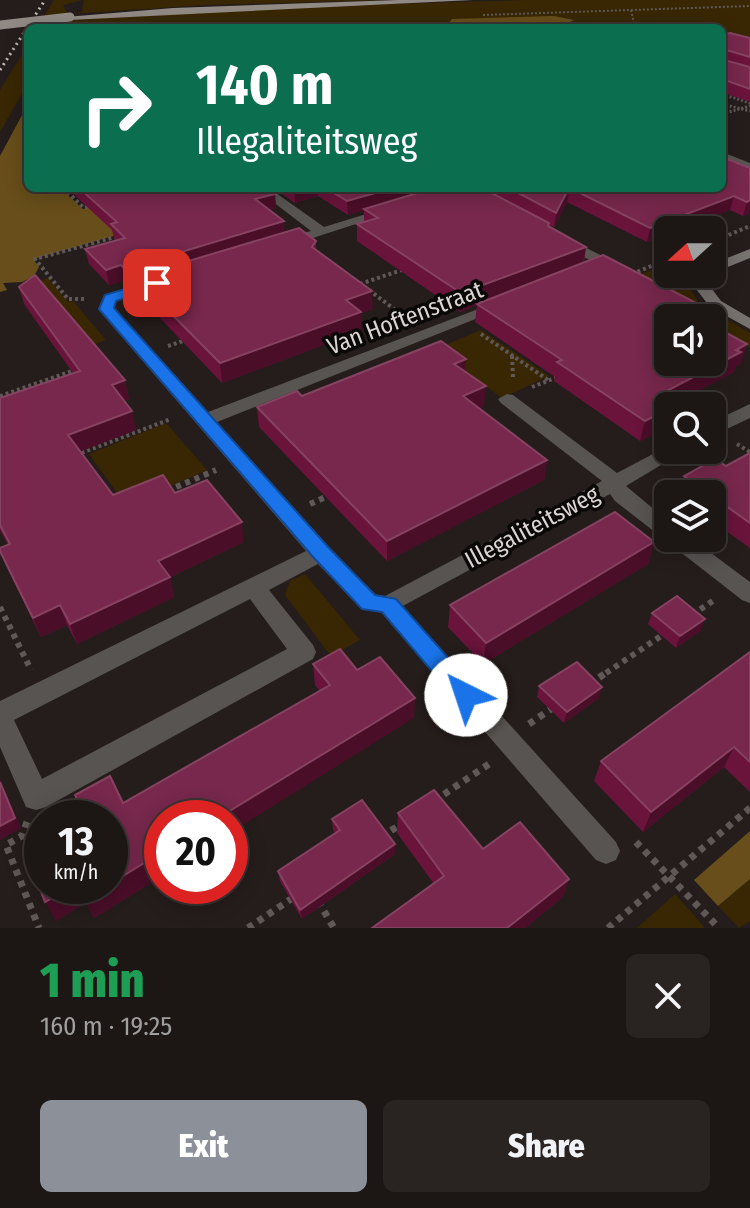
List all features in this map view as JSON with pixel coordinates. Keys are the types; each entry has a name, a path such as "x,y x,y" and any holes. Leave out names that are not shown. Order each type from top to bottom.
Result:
{"main road":[{"path":"0,25 204,8 469,0"}],"street":[{"path":"726,158 750,167"},
{"path":"267,192 322,232"},
{"path":"260,251 404,206"},
{"path":"546,231 607,264 578,275"},
{"path":"726,263 750,253"},
{"path":"177,277 107,301 106,309 321,553 370,603 388,605"},
{"path":"703,288 707,296 724,310 750,324"},
{"name":"Van Hoftenstraat","path":"200,415 520,298"},
{"path":"516,395 607,473 622,496 654,521"},
{"path":"726,423 750,410"},
{"name":"Illegaliteitsweg","path":"388,605 654,462"},
{"path":"694,552 744,590"},
{"path":"254,587 304,652 36,797 0,715 321,553"}],"lane":[{"path":"388,605 606,851"}],"path":[{"path":"480,15 750,6"},
{"path":"631,10 634,24"},
{"path":"726,96 750,107"},
{"path":"726,105 741,109"},
{"path":"726,113 750,107"},
{"path":"67,192 84,208 97,205"},
{"path":"726,236 750,226"},
{"path":"107,301 68,299 35,259 127,234"},
{"path":"418,264 358,282 428,334"},
{"path":"628,275 654,265"},
{"path":"461,321 549,381"},
{"path":"145,354 203,335"},
{"path":"0,396 84,367"},
{"path":"50,368 57,376"},
{"path":"516,395 562,375"},
{"path":"68,458 200,415"},
{"path":"81,453 89,464"},
{"path":"161,493 240,460"},
{"path":"287,514 343,489"},
{"path":"686,619 744,590"},
{"path":"0,607 42,692"},
{"path":"582,688 673,628"},
{"path":"423,809 557,705"},
{"path":"36,797 22,836 6,845 39,928"},
{"path":"608,928 750,808"},
{"path":"372,843 411,817"},
{"path":"606,851 634,840 719,928"},
{"path":"248,928 297,895"},
{"path":"315,897 334,928"}],"shaded area":[{"path":"54,0 83,0 63,5 71,20 256,8 526,0 750,0 750,49 726,42 726,24 39,24"},
{"path":"84,0 389,0 205,5 71,14 82,12"},
{"path":"554,16 574,20 566,24 448,24 452,19"},
{"path":"24,51 24,90 0,132 0,90"},
{"path":"24,111 24,192 64,192 83,209 94,207 131,231 33,259 39,267 34,276 22,282 3,283 7,290 0,292 0,156"},
{"path":"654,269 654,288 689,288 700,304 671,304 627,280"},
{"path":"48,278 68,302 73,301 106,340 87,347 35,282"},
{"path":"726,319 750,333 750,348 726,335"},
{"path":"481,330 549,376 502,398 436,349"},
{"path":"166,423 207,470 126,505 89,454"},
{"path":"305,574 360,640 331,656 285,595 290,581"},
{"path":"750,831 750,879 718,906 694,880"},
{"path":"750,879 750,921 739,928 718,906"},
{"path":"675,894 705,928 637,928"}],"building":[{"path":"726,34 750,38 750,57 726,50"},
{"path":"726,61 750,67 750,89 726,80"},
{"path":"726,159 750,168 750,200 747,202 734,196 682,216 654,216 654,226 650,228 578,192 726,192"},
{"path":"83,192 272,192 275,194 255,199 284,221 125,269 121,265 106,270 85,249 125,238 111,224 117,222"},
{"path":"332,192 379,192 347,201"},
{"path":"421,192 490,192 549,223 548,226 586,247 461,293 357,224 378,218 364,209"},
{"path":"517,192 567,192 556,213"},
{"path":"299,228 316,241 312,247 372,291 346,300 361,312 220,363 135,277"},
{"path":"603,255 654,281 654,288 667,288 698,304 654,304 654,376 695,376 665,392 654,392 654,416 645,421 557,362 562,360 477,304"},
{"path":"35,275 125,380 112,385 132,411 68,435 113,495 163,475 175,493 207,480 242,522 158,561 170,577 70,624 60,605 33,618 0,551 0,548 10,544 0,525 0,398 80,371 19,287"},
{"path":"726,333 747,344 736,350 741,352 726,360"},
{"path":"441,341 466,359 454,364 486,386 463,396 547,460 387,541 257,407 297,391 302,396"},
{"path":"750,453 750,523 726,506 726,480 690,480 684,476 706,464 726,466"},
{"path":"615,512 654,542 486,643 450,605"},
{"path":"677,596 705,619 680,636 652,613"},
{"path":"340,649 357,670 380,657 415,698 248,800 144,800 144,863 128,873 128,800 330,685 313,664"},
{"path":"750,652 750,762 734,747 651,812 601,761"},
{"path":"577,662 602,687 567,712 539,686"},
{"path":"110,776 122,800 77,800 75,795"},
{"path":"0,782 15,818 0,826"},
{"path":"434,790 483,849 520,822 569,879 507,928 372,928 444,876 398,813"},
{"path":"362,800 395,844 300,910 278,871 340,830 332,819"}],"railway":[{"path":"30,24 45,0"},
{"path":"0,70 24,33"}],"route":[{"path":"157,283 110,298 106,309 321,553 370,603 388,605 466,695"}]}
